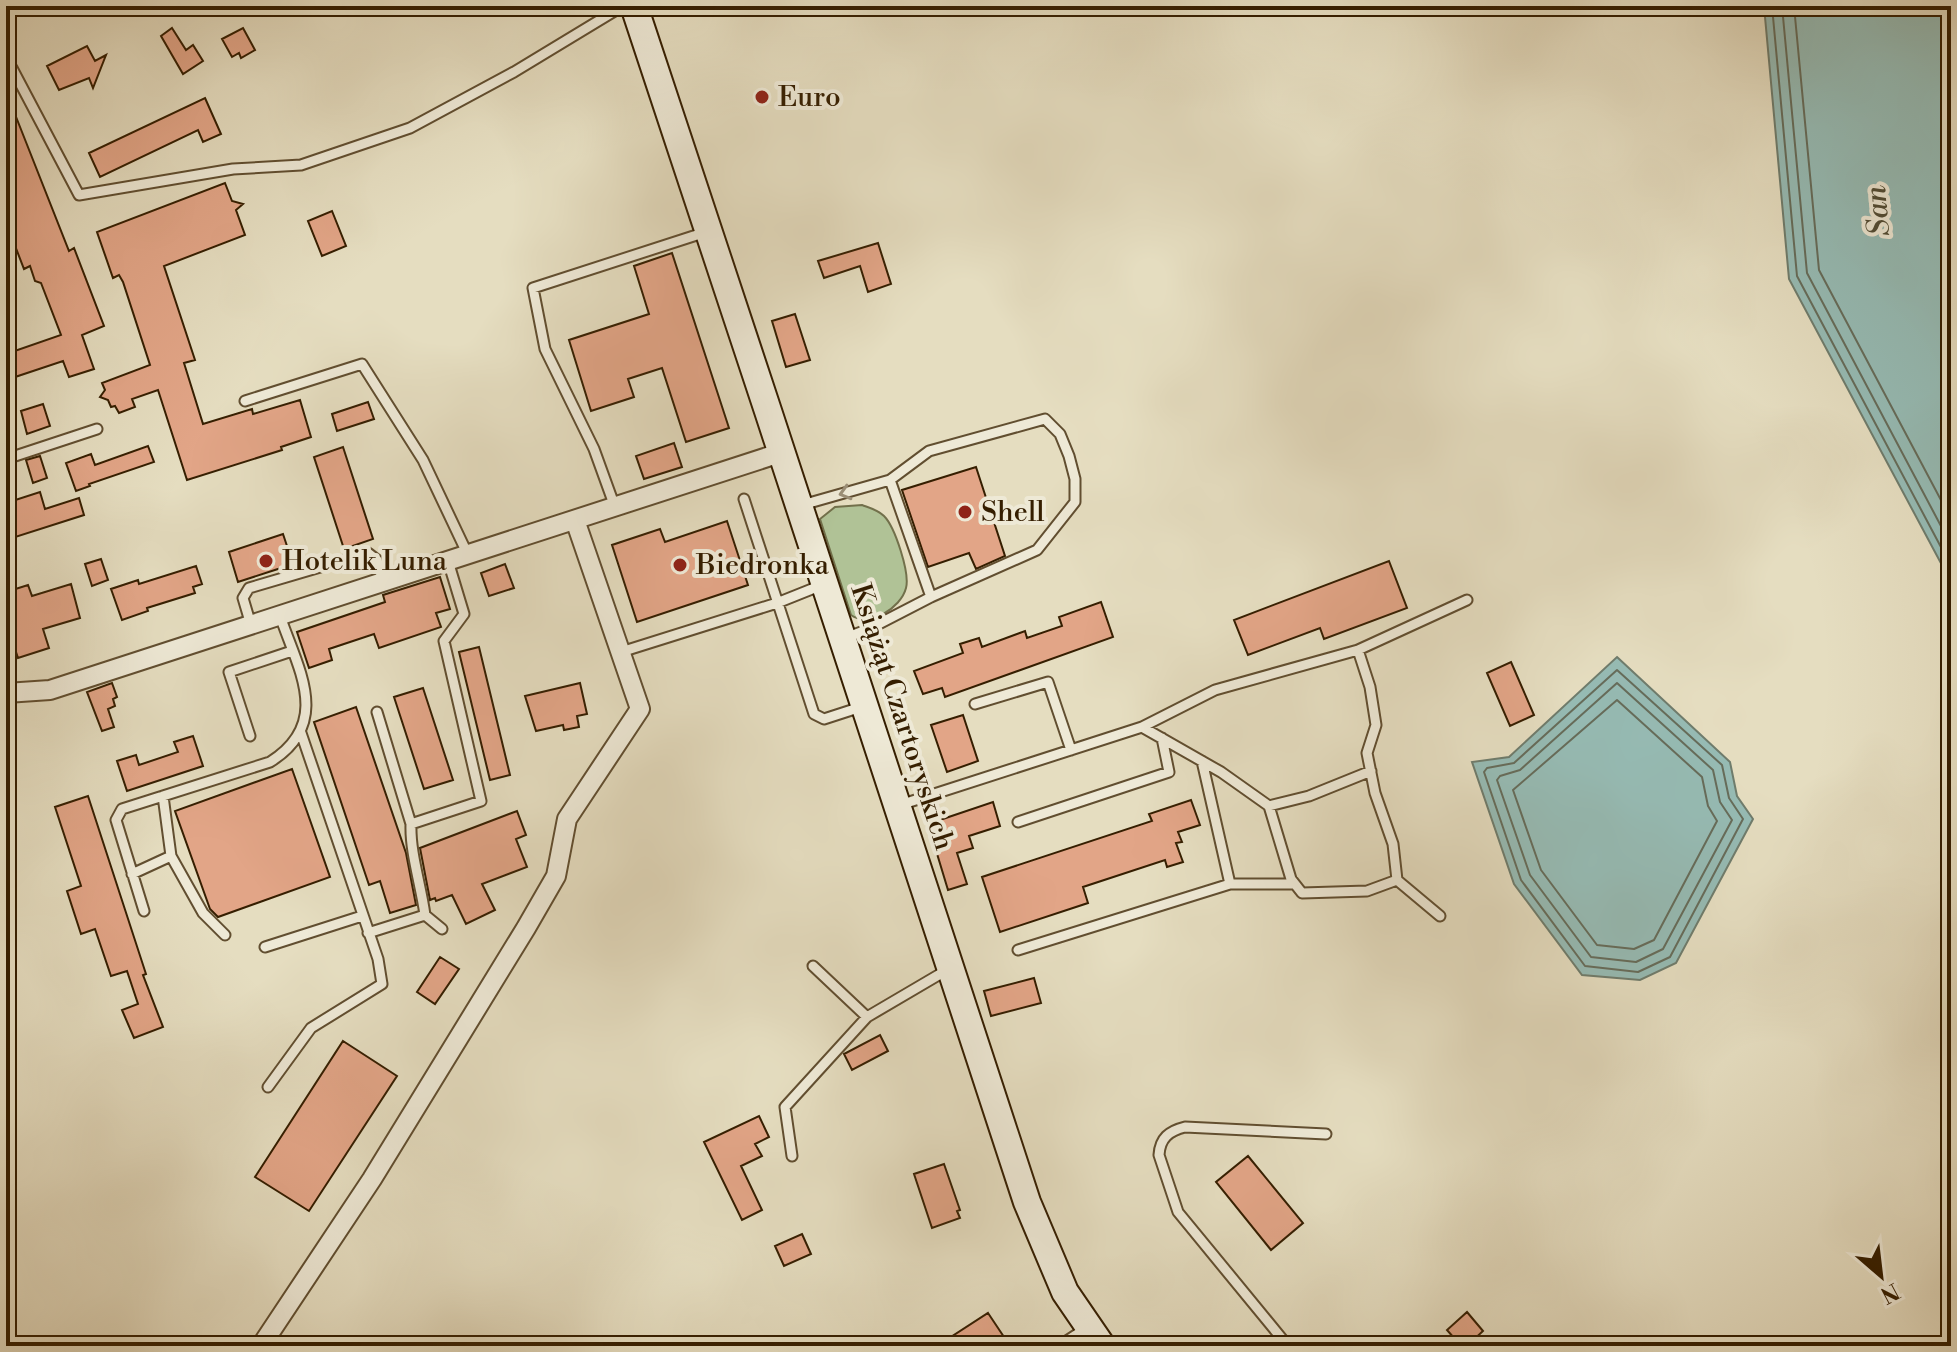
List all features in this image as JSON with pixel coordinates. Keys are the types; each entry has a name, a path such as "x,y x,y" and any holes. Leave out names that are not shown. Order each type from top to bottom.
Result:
{"main road":[{"name":"Książąt Czartoryskich","path":"634,6 1036,1225 1065,1292 1095,1336"}],"street":[{"path":"6,694 50,690 783,452"},
{"path":"261,1346 372,1179 556,876 567,819 640,709 575,520"}],"lane":[{"path":"6,69 12,68 79,195 233,169 301,165 410,128 514,72 623,6"},
{"path":"615,507 594,449 545,349 533,288 709,231"},
{"path":"245,401 362,364 423,460 468,555"},
{"path":"800,505 890,480 929,451 1045,419 1060,434 1069,456 1075,479 1075,502 1037,550 842,640"},
{"path":"6,459 97,429"},
{"path":"890,480 931,597"},
{"path":"744,499 814,714 824,719 864,706"},
{"path":"251,625 243,598 249,588 368,553 377,560 383,582"},
{"path":"411,824 481,801 444,641 464,614 448,561"},
{"path":"621,652 777,603 825,584"},
{"path":"897,806 1142,727 1215,690 1358,650 1467,600"},
{"path":"144,911 116,820 122,809 270,762 289,750 301,733 308,712 280,616"},
{"path":"1358,650 1370,687 1376,725 1367,753 1375,793 1393,844 1397,880 1440,916"},
{"path":"250,736 229,672 292,651"},
{"path":"975,704 1048,682 1071,750"},
{"path":"377,712 411,824 410,843 420,879 425,915 442,929"},
{"path":"1142,727 1202,761 1269,806 1294,884 1302,893 1367,891 1397,880"},
{"path":"268,1087 311,1028 382,984 378,959 301,733"},
{"path":"1018,822 1169,772 1162,738"},
{"path":"1202,761 1230,884"},
{"path":"1269,806 1309,796 1371,771"},
{"path":"163,796 171,856 203,913 225,935"},
{"path":"132,874 171,856"},
{"path":"1018,950 1230,884 1294,884"},
{"path":"368,933 425,915"},
{"path":"265,947 362,916"},
{"path":"813,966 867,1017"},
{"path":"792,1156 785,1107 867,1017 950,968"},
{"path":"1288,1346 1178,1212 1159,1147 1169,1133 1185,1127 1326,1134"},
{"path":"1059,1346 1095,1336"}],"green space":[{"path":"862,505 884,516 893,530 901,550 907,581 903,595 891,609 866,619 851,615 820,519 835,507"}],"water":[{"name":"San","path":"1764,6 1951,6 1951,582 1789,279"},
{"path":"1617,657 1730,762 1737,796 1753,819 1676,963 1640,980 1582,975 1514,884 1472,762 1509,757"}],"building":[{"path":"172,28 186,50 193,45 203,61 183,74 161,36"},
{"path":"243,28 255,50 241,58 239,53 232,57 222,39"},
{"path":"87,46 95,61 106,55 93,88 89,78 59,90 47,66"},
{"path":"7,94 69,251 74,248 104,326 82,335 94,369 69,377 63,361 6,380 6,354 61,335 41,283 35,281 30,266 24,269 12,238 6,240"},
{"path":"205,98 221,134 203,142 198,130 100,177 89,153"},
{"path":"225,183 232,201 243,204 236,210 245,235 164,266 195,360 184,363 203,424 252,409 253,414 300,400 311,437 281,447 282,450 187,480 158,390 132,399 135,407 119,413 108,400 100,397 105,390 102,383 150,365 123,282 119,275 113,278 97,232"},
{"path":"332,211 346,246 322,256 308,221"},
{"path":"878,243 891,284 868,292 860,266 824,278 818,261"},
{"path":"672,253 729,428 686,442 662,368 628,379 634,397 591,411 569,340 649,314 634,266"},
{"path":"795,314 810,360 786,367 772,321"},
{"path":"368,402 374,419 337,431 332,414"},
{"path":"43,404 50,426 27,434 21,411"},
{"path":"674,443 682,467 644,479 636,456"},
{"path":"148,446 154,462 76,491 66,463 91,454 95,465"},
{"path":"343,447 373,539 344,549 314,457"},
{"path":"40,456 47,478 33,483 26,460"},
{"path":"976,467 1005,556 976,569 969,553 928,567 902,490"},
{"path":"40,492 45,509 79,498 84,515 6,540 6,503"},
{"name":"Biedronka","path":"727,521 748,585 637,622 612,545 660,529 665,542"},
{"path":"283,534 292,561 283,564 284,567 238,582 229,552"},
{"path":"101,559 108,580 92,586 85,564"},
{"path":"1389,561 1407,608 1324,639 1320,628 1248,655 1234,620"},
{"path":"505,564 514,588 489,596 481,573"},
{"path":"196,566 202,584 193,587 195,593 147,608 148,611 122,620 111,589 138,580 139,584"},
{"path":"440,577 450,609 436,613 441,627 379,648 374,634 329,649 332,660 309,668 297,632 385,602 383,595"},
{"path":"71,584 80,618 43,629 49,648 18,658 6,622 6,592 28,585 32,596"},
{"path":"1101,602 1113,637 945,697 942,688 923,694 914,671 963,653 960,644 979,638 982,647 1025,631 1027,638 1062,626 1059,617"},
{"path":"479,647 510,775 490,780 459,652"},
{"path":"1511,662 1534,715 1510,726 1487,673"},
{"path":"112,683 117,697 113,699 115,706 108,709 114,727 102,731 87,692"},
{"path":"580,683 587,714 577,716 579,727 564,730 563,725 536,731 525,696"},
{"path":"423,688 453,780 424,789 394,697"},
{"path":"356,707 406,853 416,905 390,913 380,881 369,885 314,722"},
{"path":"963,715 978,761 947,772 931,725"},
{"path":"193,736 203,766 127,791 117,761 136,755 139,765 178,752 174,742"},
{"path":"292,769 330,877 218,917 210,909 175,811"},
{"path":"88,796 146,974 143,975 163,1027 134,1038 122,1010 138,1004 127,971 111,976 95,929 81,934 67,891 81,886 55,807"},
{"path":"1191,800 1200,825 1178,832 1182,842 1176,843 1183,862 1167,867 1165,860 1083,887 1088,903 1000,932 982,877 1152,821 1149,814"},
{"path":"993,802 1000,826 969,836 973,848 957,853 967,884 948,890 928,824"},
{"path":"517,811 526,835 516,839 527,867 482,884 495,910 466,924 452,895 430,900 420,848"},
{"path":"440,957 459,969 435,1004 417,992"},
{"path":"1034,978 1041,1003 991,1016 984,991"},
{"path":"880,1035 888,1051 852,1070 844,1054"},
{"path":"343,1041 397,1076 309,1211 255,1177"},
{"path":"759,1116 769,1137 755,1144 762,1156 741,1166 762,1210 742,1220 704,1142"},
{"path":"1248,1156 1303,1223 1271,1250 1216,1182"},
{"path":"944,1164 960,1218 932,1228 914,1174"},
{"path":"802,1234 811,1254 784,1266 775,1246"},
{"path":"1467,1312 1483,1331 1467,1346 1461,1346 1447,1330"},
{"path":"988,1313 1010,1346 937,1346"}],"place":[{"name":"Euro","path":"762,97"},
{"name":"Shell","path":"965,512"},
{"name":"Hotelik Luna","path":"266,561"},
{"name":"Biedronka","path":"680,565"}]}
